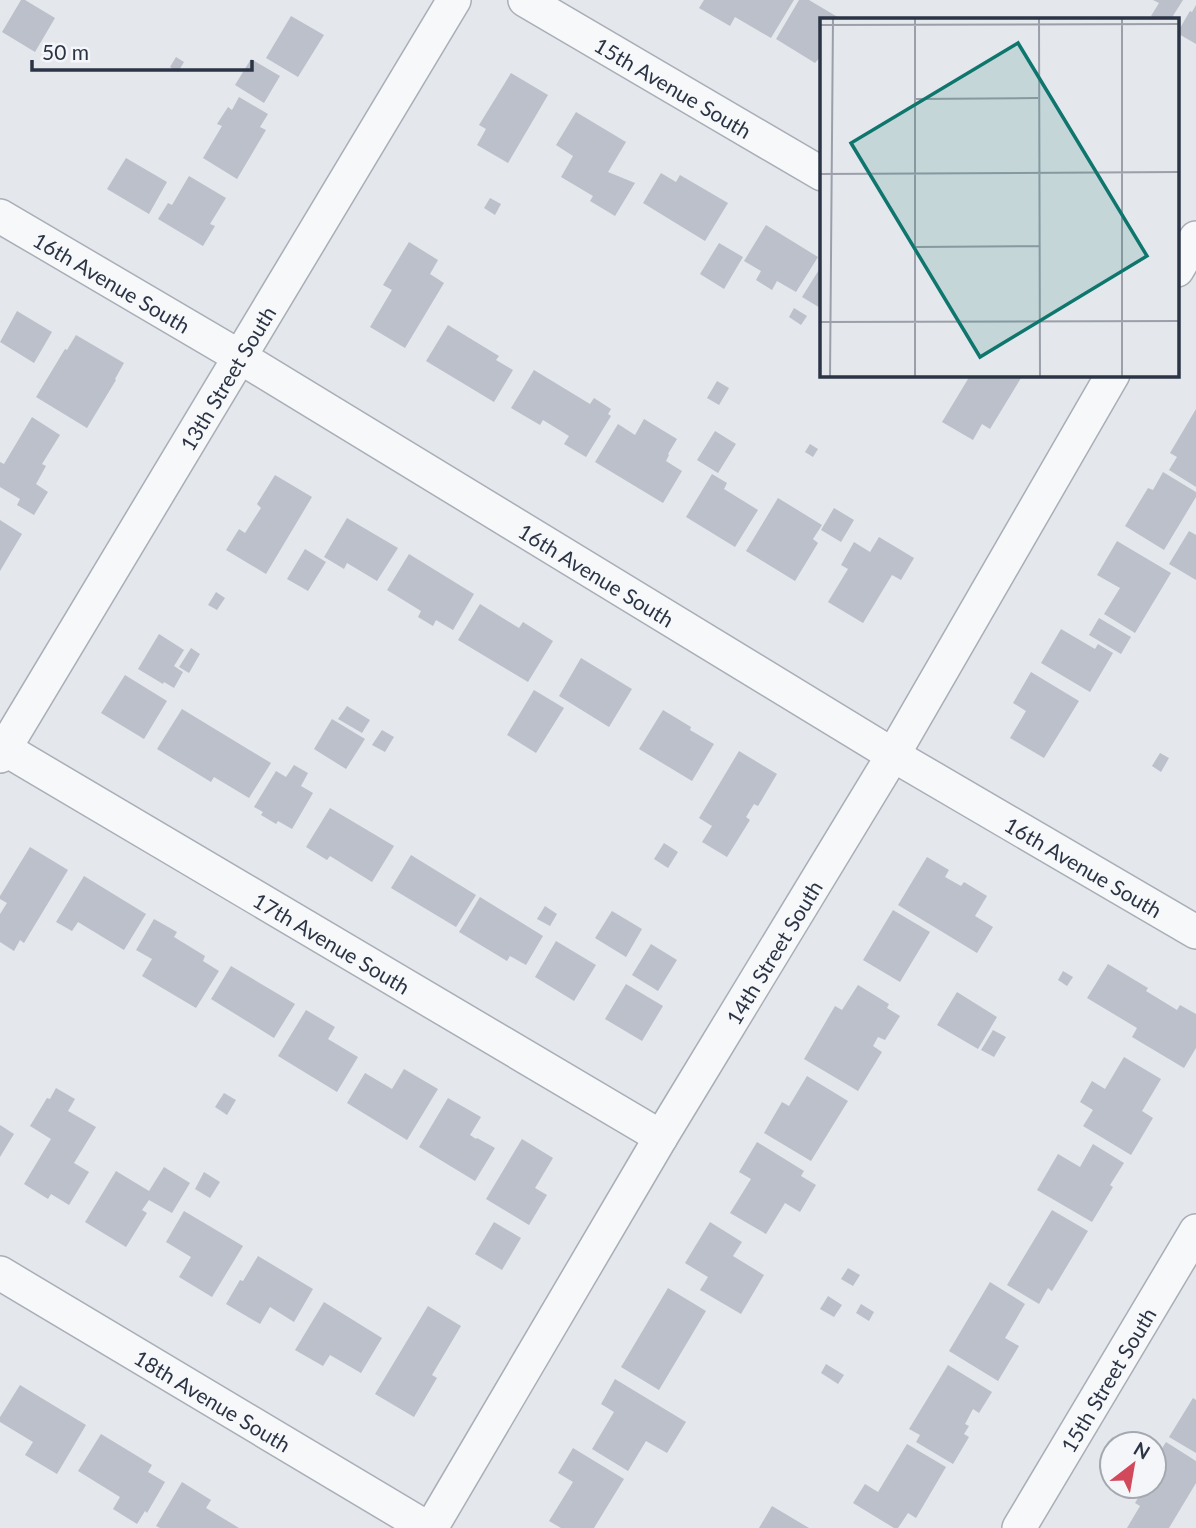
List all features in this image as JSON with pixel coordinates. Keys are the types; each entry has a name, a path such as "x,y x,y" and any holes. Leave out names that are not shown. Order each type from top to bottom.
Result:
{"street":[{"name":"13th Street South","path":"2,752 454,0"},
{"name":"15th Avenue South","path":"525,0 820,173"},
{"name":"16th Avenue South","path":"0,216 240,357 893,755 1196,932"},
{"path":"1178,268 1196,238"},
{"name":"14th Street South","path":"429,1528 661,1137 893,755 1112,376"},
{"name":"17th Avenue South","path":"2,752 661,1137"},
{"name":"15th Street South","path":"1019,1528 1196,1231"},
{"name":"18th Avenue South","path":"0,1273 429,1528"}],"building":[{"path":"21,0 55,18 35,52 2,32"},
{"path":"704,0 794,0 771,38 735,17 730,26 699,8"},
{"path":"799,0 809,0 839,18 820,18 820,57 815,63 776,39"},
{"path":"1153,0 1183,0 1172,18 1151,16 1159,3"},
{"path":"1196,5 1196,44 1178,34 1190,11 1192,12"},
{"path":"291,16 324,35 298,77 266,58"},
{"path":"176,57 184,62 178,72 170,67"},
{"path":"251,59 280,76 264,103 235,85"},
{"path":"511,73 548,95 508,163 477,145 486,129 479,125"},
{"path":"239,97 268,114 260,127 266,130 237,179 203,158 222,126 217,124 228,107 232,110"},
{"path":"576,112 626,142 608,172 635,183 615,216 590,201 593,196 561,177 573,156 556,145"},
{"path":"126,158 167,182 149,214 107,189"},
{"path":"661,173 676,182 680,175 728,203 705,241 643,203"},
{"path":"189,176 226,198 210,224 215,226 203,246 158,219 168,203 172,205"},
{"path":"490,198 501,204 495,215 484,208"},
{"path":"766,225 818,257 796,292 777,281 772,290 756,280 761,271 744,261"},
{"path":"409,242 438,260 430,274 444,283 405,348 370,327 392,290 383,285"},
{"path":"719,243 743,257 724,289 700,274"},
{"path":"820,268 820,308 802,297"},
{"path":"794,308 807,316 801,325 789,317"},
{"path":"17,311 52,332 34,363 0,342"},
{"path":"448,325 499,356 496,360 513,370 494,402 426,361"},
{"path":"76,335 124,363 87,428 36,397"},
{"path":"534,370 590,404 594,398 611,409 608,414 611,416 586,457 564,444 569,436 543,420 540,425 511,408"},
{"path":"970,376 1021,378 990,429 982,424 973,440 942,422"},
{"path":"717,381 729,388 719,405 707,398"},
{"path":"1196,409 1196,487 1169,470 1177,457 1170,453"},
{"path":"32,417 60,435 42,464 46,466 36,484 48,492 34,515 17,505 20,499 0,487 0,462 4,464"},
{"path":"644,419 677,439 666,461 682,471 663,503 595,462 618,424 635,435"},
{"path":"715,431 736,444 718,473 697,460"},
{"path":"810,444 818,449 813,457 805,452"},
{"path":"1163,472 1196,492 1196,497 1164,550 1125,526 1148,488 1153,490"},
{"path":"712,474 727,483 724,489 758,510 735,547 686,517"},
{"path":"275,475 312,497 266,574 226,550 239,529 245,533 261,508 257,504"},
{"path":"778,498 822,525 813,539 818,543 795,581 746,551"},
{"path":"834,508 854,520 841,542 821,530"},
{"path":"347,518 398,548 377,581 347,563 344,569 324,557"},
{"path":"0,520 22,534 0,571"},
{"path":"1189,531 1196,535 1196,580 1169,564"},
{"path":"879,537 914,558 901,580 892,575 863,623 828,602 848,569 841,565 854,542 870,552"},
{"path":"1117,541 1171,573 1135,633 1104,614 1120,588 1097,575"},
{"path":"305,549 326,562 308,591 287,579"},
{"path":"409,554 474,594 453,630 436,620 433,626 418,617 421,611 387,590"},
{"path":"216,592 225,598 217,610 208,605"},
{"path":"480,604 519,628 523,622 553,641 528,682 458,640"},
{"path":"1099,618 1131,637 1121,654 1089,635"},
{"path":"1061,629 1095,649 1098,644 1113,653 1090,692 1041,663"},
{"path":"159,634 184,650 174,666 183,672 174,688 138,669"},
{"path":"191,648 200,654 189,673 179,667"},
{"path":"581,658 632,689 609,727 559,696"},
{"path":"1031,672 1079,701 1044,758 1010,738 1026,711 1013,703"},
{"path":"125,675 167,701 144,739 101,713"},
{"path":"534,690 564,708 536,753 507,735"},
{"path":"347,706 370,720 362,733 338,719"},
{"path":"182,709 271,763 249,798 214,777 211,782 157,749"},
{"path":"663,710 714,744 692,781 639,749"},
{"path":"332,719 365,739 346,769 314,749"},
{"path":"382,730 394,737 385,752 372,745"},
{"path":"739,751 777,774 758,806 754,804 746,817 750,820 727,857 702,842 712,826 699,818"},
{"path":"1160,753 1169,758 1161,772 1152,766"},
{"path":"294,765 308,773 301,786 313,793 292,829 278,821 276,824 254,807 276,771 286,777"},
{"path":"330,808 394,846 372,882 330,856 327,860 306,847"},
{"path":"664,843 678,852 668,868 654,859"},
{"path":"30,847 68,870 24,943 20,940 14,951 0,942 0,914 7,903 0,899 0,896"},
{"path":"411,855 476,895 456,927 391,888"},
{"path":"927,857 949,870 945,877 961,886 964,882 987,896 975,916 993,927 977,953 898,905"},
{"path":"84,876 146,914 124,950 78,922 72,931 56,922"},
{"path":"480,897 543,936 526,965 510,956 507,961 459,932"},
{"path":"545,906 557,914 550,926 537,919"},
{"path":"893,910 930,932 900,982 863,960"},
{"path":"612,911 642,929 626,957 595,938"},
{"path":"154,919 177,932 174,937 205,956 203,961 219,971 196,1008 142,976 152,959 136,950"},
{"path":"556,941 596,965 574,1001 535,977"},
{"path":"651,944 677,960 658,991 632,975"},
{"path":"1108,964 1148,988 1146,991 1177,1010 1180,1005 1196,1014 1196,1048 1184,1068 1132,1037 1137,1028 1087,998"},
{"path":"231,966 295,1004 274,1038 211,999"},
{"path":"1063,971 1073,977 1067,986 1058,980"},
{"path":"626,984 663,1006 642,1041 605,1019"},
{"path":"858,985 889,1004 887,1008 900,1016 885,1040 878,1037 873,1046 882,1052 858,1091 804,1059 835,1006 842,1010"},
{"path":"957,992 997,1017 978,1049 937,1025"},
{"path":"306,1010 335,1027 328,1039 358,1057 337,1092 278,1056"},
{"path":"993,1030 1006,1037 994,1057 981,1050"},
{"path":"1124,1057 1161,1079 1142,1111 1153,1118 1131,1155 1083,1126 1093,1110 1080,1102 1092,1081 1105,1089"},
{"path":"404,1069 438,1089 407,1140 347,1103 365,1073 392,1089"},
{"path":"807,1076 848,1101 811,1161 764,1133 782,1102 789,1106"},
{"path":"56,1088 75,1099 68,1111 96,1127 74,1163 89,1172 69,1205 51,1194 48,1199 24,1184 51,1139 30,1126"},
{"path":"224,1093 236,1100 227,1115 215,1107"},
{"path":"448,1098 481,1117 470,1135 495,1148 475,1181 419,1147"},
{"path":"0,1125 14,1134 0,1157"},
{"path":"522,1139 553,1158 535,1188 547,1195 529,1225 486,1199"},
{"path":"757,1142 804,1171 801,1176 816,1185 800,1212 785,1203 766,1234 730,1213 751,1179 739,1172"},
{"path":"1093,1144 1124,1163 1092,1222 1037,1190 1058,1154 1080,1167"},
{"path":"164,1167 190,1183 172,1213 149,1200 142,1210 147,1213 126,1247 85,1222 116,1171 149,1191"},
{"path":"204,1172 220,1182 210,1198 195,1189"},
{"path":"1052,1210 1088,1231 1052,1291 1048,1288 1039,1304 1007,1285"},
{"path":"184,1211 243,1246 212,1297 179,1277 191,1257 166,1242"},
{"path":"494,1222 521,1238 502,1270 475,1254"},
{"path":"710,1222 742,1242 733,1256 764,1275 741,1314 700,1290 708,1277 685,1263"},
{"path":"258,1256 313,1289 294,1322 270,1307 260,1324 226,1304"},
{"path":"848,1268 860,1275 853,1286 841,1279"},
{"path":"990,1282 1025,1304 1005,1338 1019,1346 998,1381 949,1351"},
{"path":"668,1288 706,1311 659,1390 621,1367"},
{"path":"828,1296 842,1305 834,1317 820,1309"},
{"path":"324,1302 382,1338 361,1373 330,1355 323,1366 295,1350"},
{"path":"861,1304 874,1312 869,1321 856,1313"},
{"path":"428,1306 461,1326 432,1375 437,1378 414,1417 375,1394"},
{"path":"826,1364 844,1375 838,1384 821,1373"},
{"path":"948,1365 992,1392 979,1413 973,1409 965,1424 969,1426 964,1434 969,1437 953,1464 916,1442 920,1435 909,1429"},
{"path":"615,1379 686,1422 667,1453 646,1441 628,1471 592,1449 614,1412 601,1404"},
{"path":"20,1385 86,1425 57,1474 25,1455 33,1442 0,1422 0,1417"},
{"path":"1193,1398 1196,1400 1196,1453 1169,1437"},
{"path":"101,1434 152,1465 148,1472 165,1482 147,1513 145,1511 137,1524 113,1509 120,1497 78,1471"},
{"path":"1168,1443 1196,1461 1196,1483 1169,1528 1127,1528 1140,1506 1135,1503 1137,1500 1168,1500"},
{"path":"907,1444 946,1467 916,1518 908,1513 898,1528 894,1528 853,1503 865,1484 878,1492"},
{"path":"573,1448 624,1479 594,1528 561,1528 549,1521 573,1482 558,1473"},
{"path":"182,1482 211,1500 206,1508 239,1528 156,1526"},
{"path":"772,1506 809,1528 759,1528"}]}
